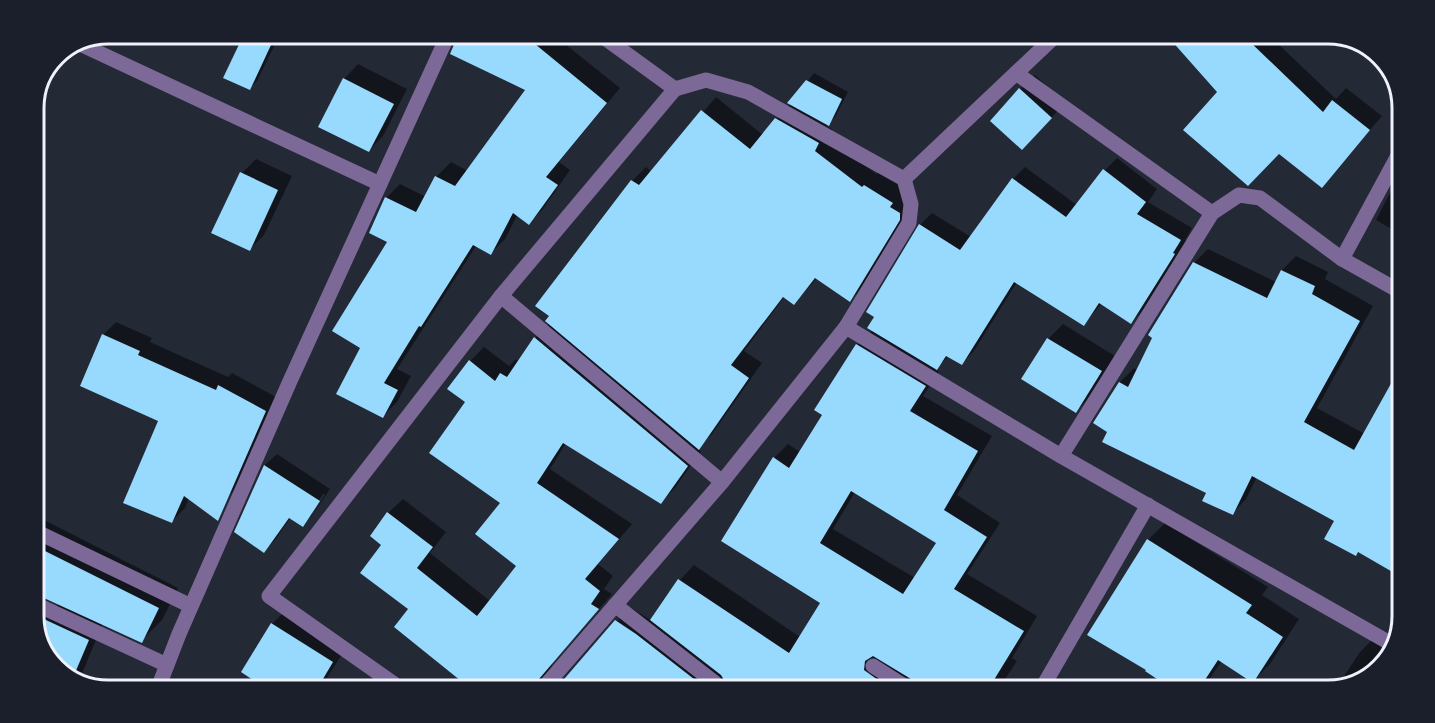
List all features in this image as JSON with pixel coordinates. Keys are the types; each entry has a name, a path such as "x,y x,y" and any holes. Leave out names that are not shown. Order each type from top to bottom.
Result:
{"street":[{"path":"161,680 191,606 444,44"},
{"path":"613,44 675,89"},
{"path":"904,179 1047,44"},
{"path":"87,47 380,184"},
{"path":"1016,73 1212,213"},
{"path":"388,680 269,596 501,296 675,89 706,80 748,92 904,179 911,204 909,223 846,327 722,482 550,680"},
{"path":"1342,259 1391,168"},
{"path":"1061,456 1212,213 1239,195 1260,198 1342,259 1391,287"},
{"path":"501,296 722,482"},
{"path":"846,327 1061,456 1386,641"},
{"path":"1046,680 1148,505"},
{"path":"44,535 191,606"},
{"path":"615,604 711,680"},
{"path":"44,608 167,665"},
{"path":"873,666 895,680"}],"building":[{"path":"239,44 271,45 250,90 223,78"},
{"path":"454,44 535,44 607,103 546,177 558,185 529,225 513,213 491,255 473,245 384,383 398,390 383,418 336,394 360,348 332,331 387,242 369,233 385,197 416,212 435,176 455,186 525,90 450,54"},
{"path":"1174,44 1252,44 1323,112 1332,100 1370,130 1322,188 1279,154 1248,186 1183,130 1217,92"},
{"path":"343,78 394,104 369,152 318,127"},
{"path":"806,80 842,99 829,126 787,103"},
{"path":"1019,88 1052,118 1022,150 990,121"},
{"path":"701,110 750,149 775,118 819,143 815,151 862,187 864,185 893,203 890,207 900,213 900,220 850,302 815,278 794,305 783,297 731,365 749,378 699,450 545,321 549,316 535,306 631,180 639,185"},
{"path":"1103,169 1146,202 1137,214 1181,240 1173,253 1175,254 1131,324 1099,303 1084,326 1014,282 962,365 946,356 937,370 867,328 874,317 866,312 919,224 960,250 1012,178 1066,217"},
{"path":"240,172 278,190 250,251 211,233"},
{"path":"1193,262 1267,298 1281,270 1315,286 1312,294 1360,321 1304,422 1354,450 1392,383 1392,572 1358,552 1356,556 1324,539 1334,521 1252,476 1233,515 1202,501 1206,493 1102,442 1107,432 1093,423 1119,382 1128,387 1152,338 1148,335"},
{"path":"102,334 140,351 138,355 216,390 218,385 266,411 218,521 184,496 172,523 123,503 158,421 80,386"},
{"path":"534,337 688,466 661,504 563,443 537,483 619,539 585,579 600,591 591,604 599,609 539,680 460,680 394,627 408,609 360,573 381,545 370,536 387,512 433,547 417,568 477,616 516,566 475,534 500,503 429,453 465,402 447,389 469,360 495,381 500,373 507,377"},
{"path":"1047,338 1102,371 1076,413 1021,379"},
{"path":"856,344 926,386 910,411 978,451 944,510 987,537 954,589 1024,631 994,680 912,680 873,656 865,661 864,670 878,680 724,680 721,675 650,620 678,579 789,653 820,603 721,541 773,457 789,468 822,415 814,410","holes":["851,491 936,543 903,594 820,543"]},
{"path":"264,465 320,501 303,527 289,518 264,553 234,532"},
{"path":"1147,539 1252,605 1246,613 1283,637 1255,680 1248,680 1218,660 1205,680 1158,680 1146,670 1087,635"},
{"path":"44,550 159,608 142,643 44,598"},
{"path":"44,619 89,640 76,671 65,664 54,651 47,636"},
{"path":"615,620 695,680 563,680"},
{"path":"271,623 333,662 322,680 253,680 241,672"}]}
